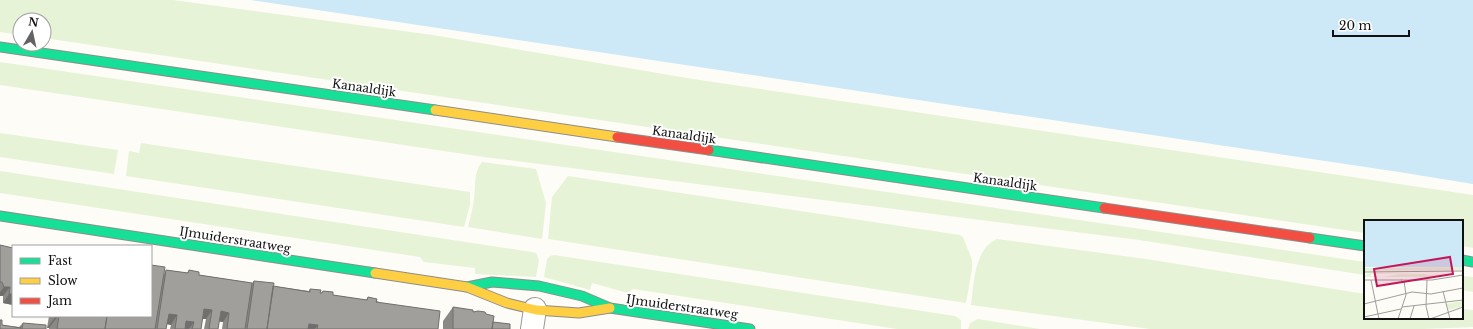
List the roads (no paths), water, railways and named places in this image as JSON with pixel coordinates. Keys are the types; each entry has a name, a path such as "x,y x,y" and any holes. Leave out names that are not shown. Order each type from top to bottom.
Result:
{"main road":[{"name":"Kanaaldijk","path":"0,47 1364,246"},
{"name":"IJmuiderstraatweg","path":"0,216 467,287 534,319 610,308"},
{"path":"1463,260 1473,262"},
{"name":"IJmuiderstraatweg","path":"467,287 492,282 539,286 582,296 610,308 750,329"}],"water":[{"path":"251,0 1473,0 1473,184 1399,172"}]}
